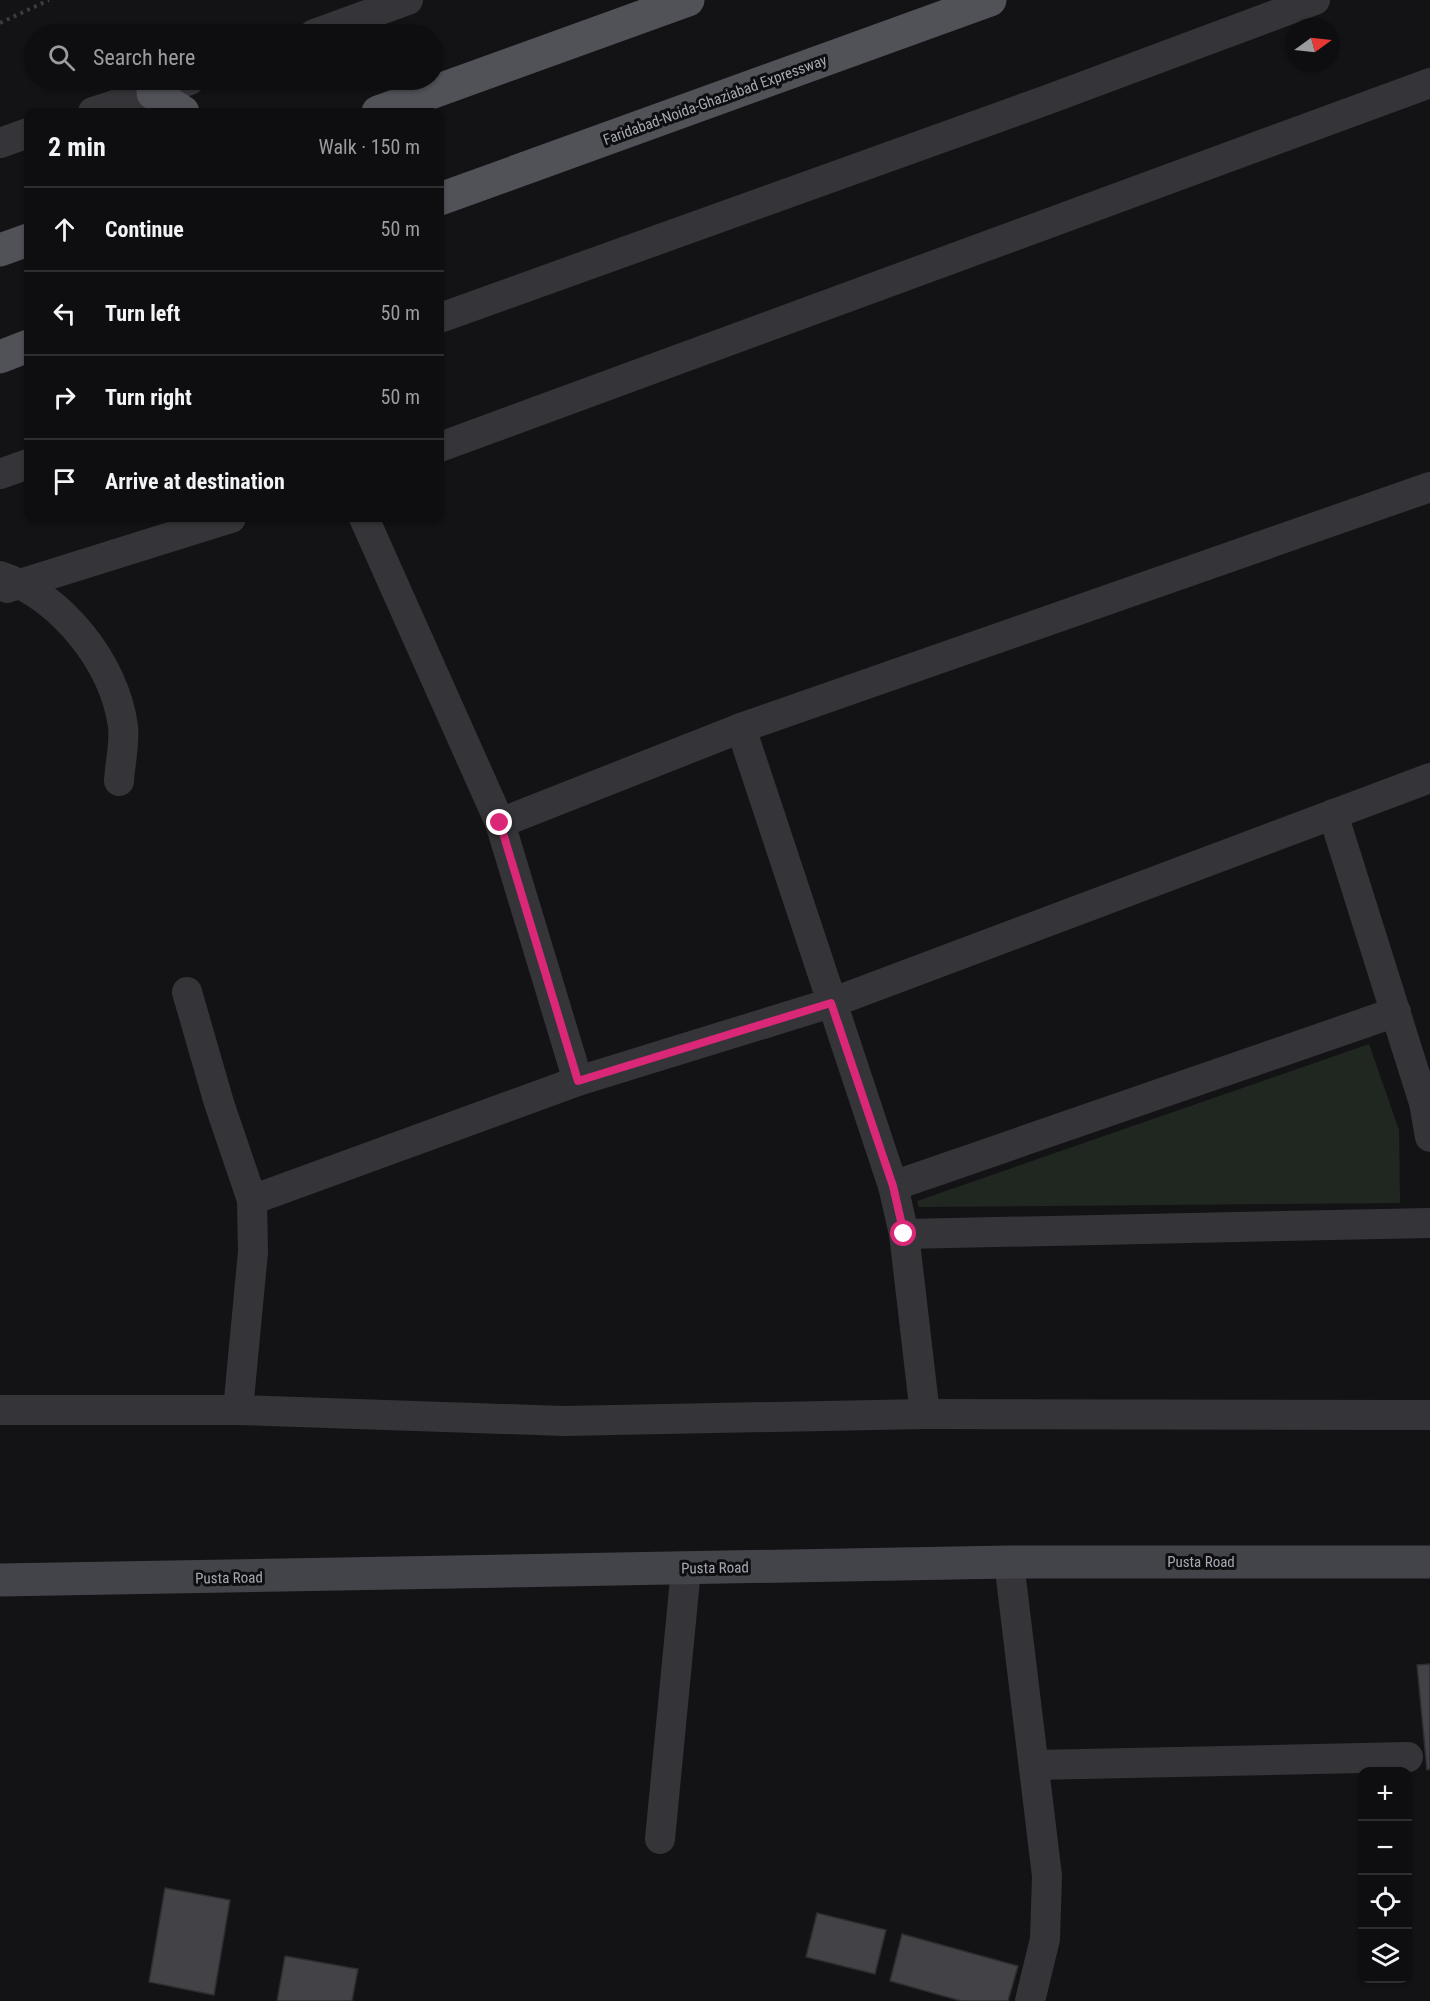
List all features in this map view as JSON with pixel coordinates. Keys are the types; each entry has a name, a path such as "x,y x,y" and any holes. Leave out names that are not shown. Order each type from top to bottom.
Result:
{"main road":[{"path":"444,88 688,0"},
{"name":"Faridabad-Noida-Ghaziabad Expressway","path":"444,198 990,0"},
{"path":"389,108 439,90"},
{"path":"153,93 177,108"},
{"path":"0,357 24,348"}],"street":[{"path":"342,24 408,0"},
{"path":"444,317 1033,105 1315,0"},
{"path":"444,446 1430,83"},
{"path":"106,108 162,90"},
{"path":"0,142 24,134"},
{"path":"0,474 24,465"},
{"path":"500,823 741,728 1430,487"},
{"path":"7,583 217,522"},
{"path":"366,522 500,823 578,1081"},
{"path":"7,583 74,626 100,659 114,693 123,727 119,781"},
{"path":"741,728 893,1186 904,1234 925,1414"},
{"path":"252,1200 578,1081 831,1003 1430,778"},
{"path":"1334,814 1424,1103 1430,1137"},
{"path":"187,992 219,1103 252,1200 252,1252 238,1410"},
{"path":"893,1186 1396,1012"},
{"path":"904,1234 1430,1223"},
{"path":"0,1410 238,1410 564,1422 1429,1406"},
{"path":"1009,1562 1047,1876 1045,1939 1030,2001"},
{"name":"Pusta Road","path":"0,1580 1009,1562 1430,1562"},
{"path":"660,1839 686,1569"},
{"path":"1034,1765 1408,1757"}],"path":[{"path":"0,22 49,0"}],"shaded area":[{"path":"1369,1044 1399,1130 1400,1203 919,1207 917,1201"}],"building":[{"path":"1430,1664 1430,1769 1427,1770 1417,1665"},
{"path":"165,1888 230,1900 214,1995 149,1982"},
{"path":"817,1913 886,1930 875,1974 806,1957"},
{"path":"902,1934 1018,1966 1008,2001 961,2001 890,1981"},
{"path":"285,1956 358,1969 352,2001 277,2001"}],"route":[{"path":"500,823 578,1081 831,1003 893,1186 904,1234"}]}
